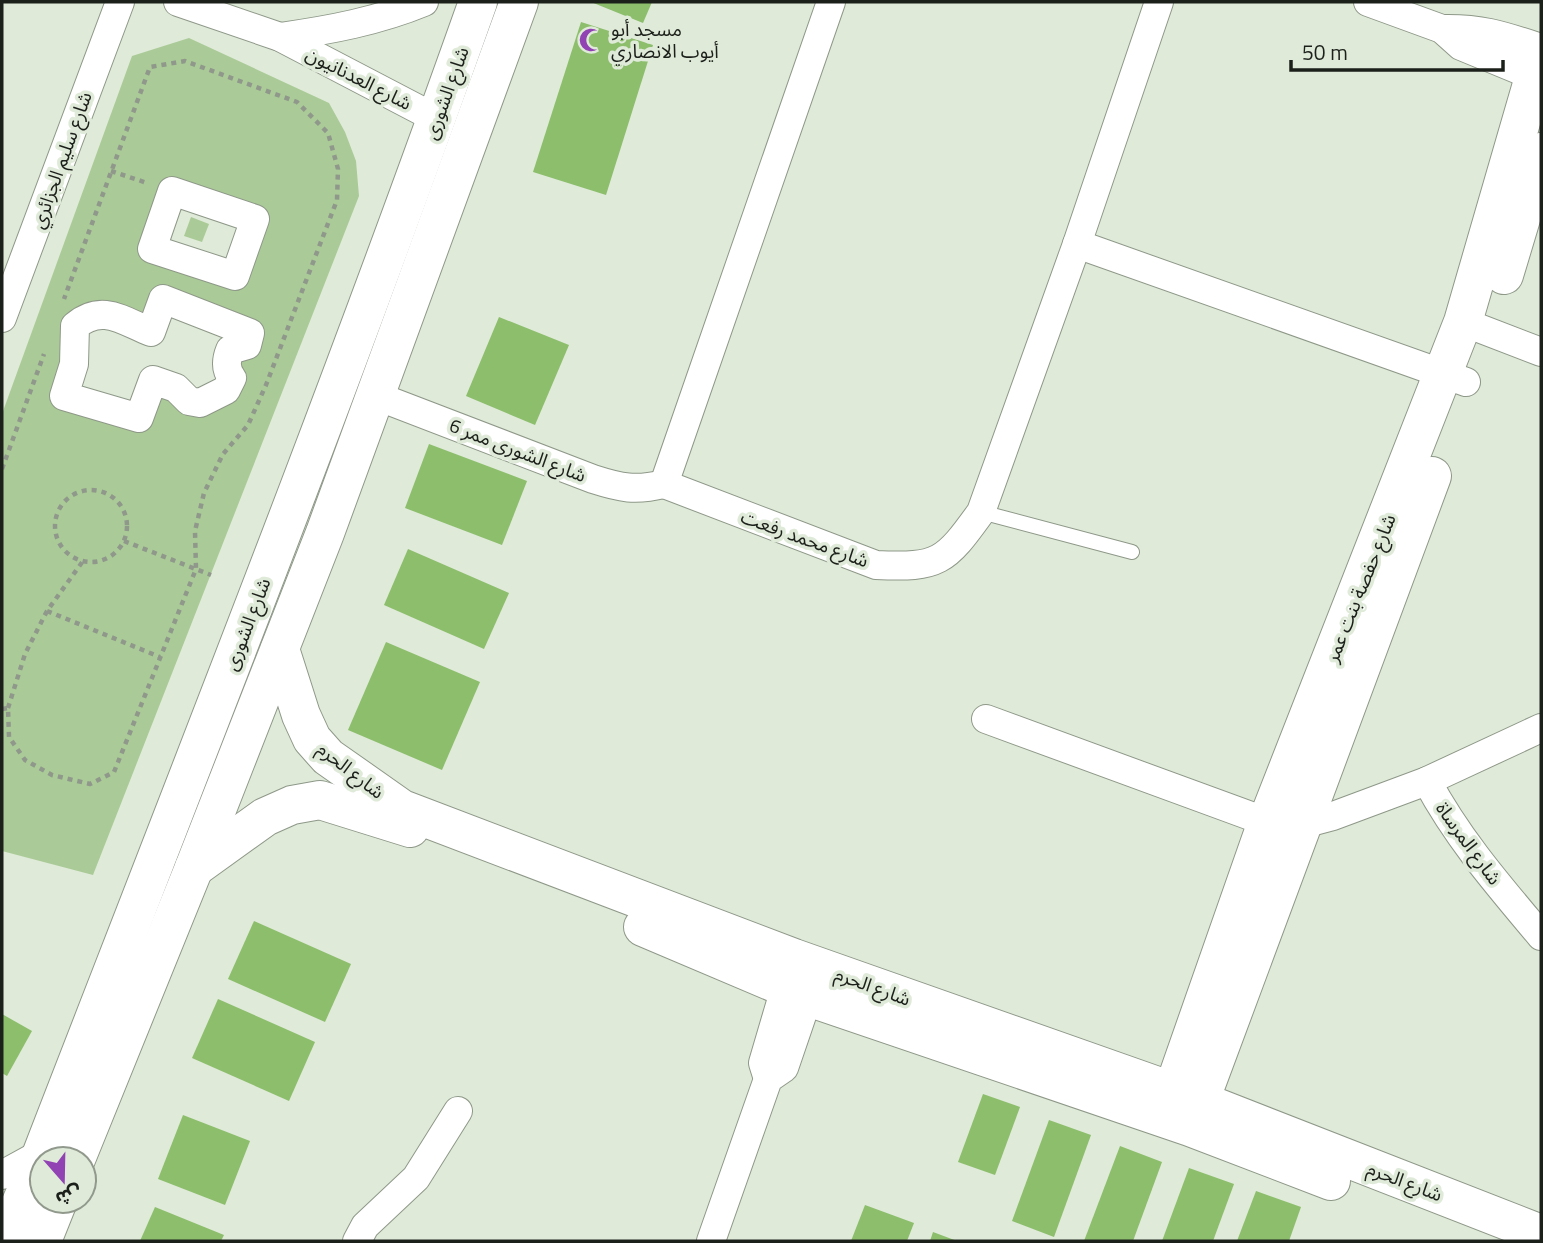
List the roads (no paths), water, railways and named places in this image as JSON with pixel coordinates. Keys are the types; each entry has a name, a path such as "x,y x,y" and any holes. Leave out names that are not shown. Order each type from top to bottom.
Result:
{"street":[{"name":"شارع سليم الجزائري","path":"2,318 120,2"},
{"name":"شارع العدنانيون","path":"178,2 280,37 437,119"},
{"name":"شارع العدنانيون","path":"280,37 339,29 400,12 424,2"},
{"name":"شارع الشورى","path":"63,1145 251,613 437,119 478,2"},
{"name":"شارع الشورى","path":"64,1145 194,868 325,533 519,2"},
{"path":"664,484 831,2"},
{"name":"شارع محمد رفعت","path":"664,484 876,565 909,566 939,560 957,546 981,512 1077,244 1159,2"},
{"path":"1368,2 1442,29 1461,46 1539,64"},
{"name":"شارع حفصة بنت عمر","path":"1475,326 1539,64"},
{"name":"شارع حفصة بنت عمر","path":"1181,1110 1285,823 1541,152"},
{"path":"1077,244 1455,379"},
{"path":"163,299 250,333 247,345 230,350 226,359 232,378 226,390 200,403 188,401 176,388 153,380 139,418 64,396 74,364 75,326 83,319 101,313 151,332 163,299"},
{"path":"1475,326 1541,352"},
{"name":"شارع الشورى ممر 6","path":"374,395 624,489 644,489 664,484"},
{"name":"شارع الحرم","path":"280,649 301,715 312,739 328,757 402,809 802,977"},
{"path":"986,719 1285,823 1333,816 1427,781"},
{"name":"شارع المرساة","path":"1541,728 1427,781 1444,814 1463,842 1541,936"},
{"name":"شارع الحرم","path":"194,868 265,817 292,805 320,800 401,824 802,977 1181,1110 1515,1235"},
{"path":"710,1241 768,1079 763,1063 802,977"},
{"path":"357,1241 373,1217 416,1178 458,1111"},
{"path":"2,1175 28,1166"},
{"name":"شارع الشورى","path":"5,1241 28,1205"},
{"path":"42,1241 52,1215"}],"lane":[{"path":"981,512 1132,552"}],"place":[{"name":"مسجد أبو أيوب الانصاري","path":"591,40"}]}
